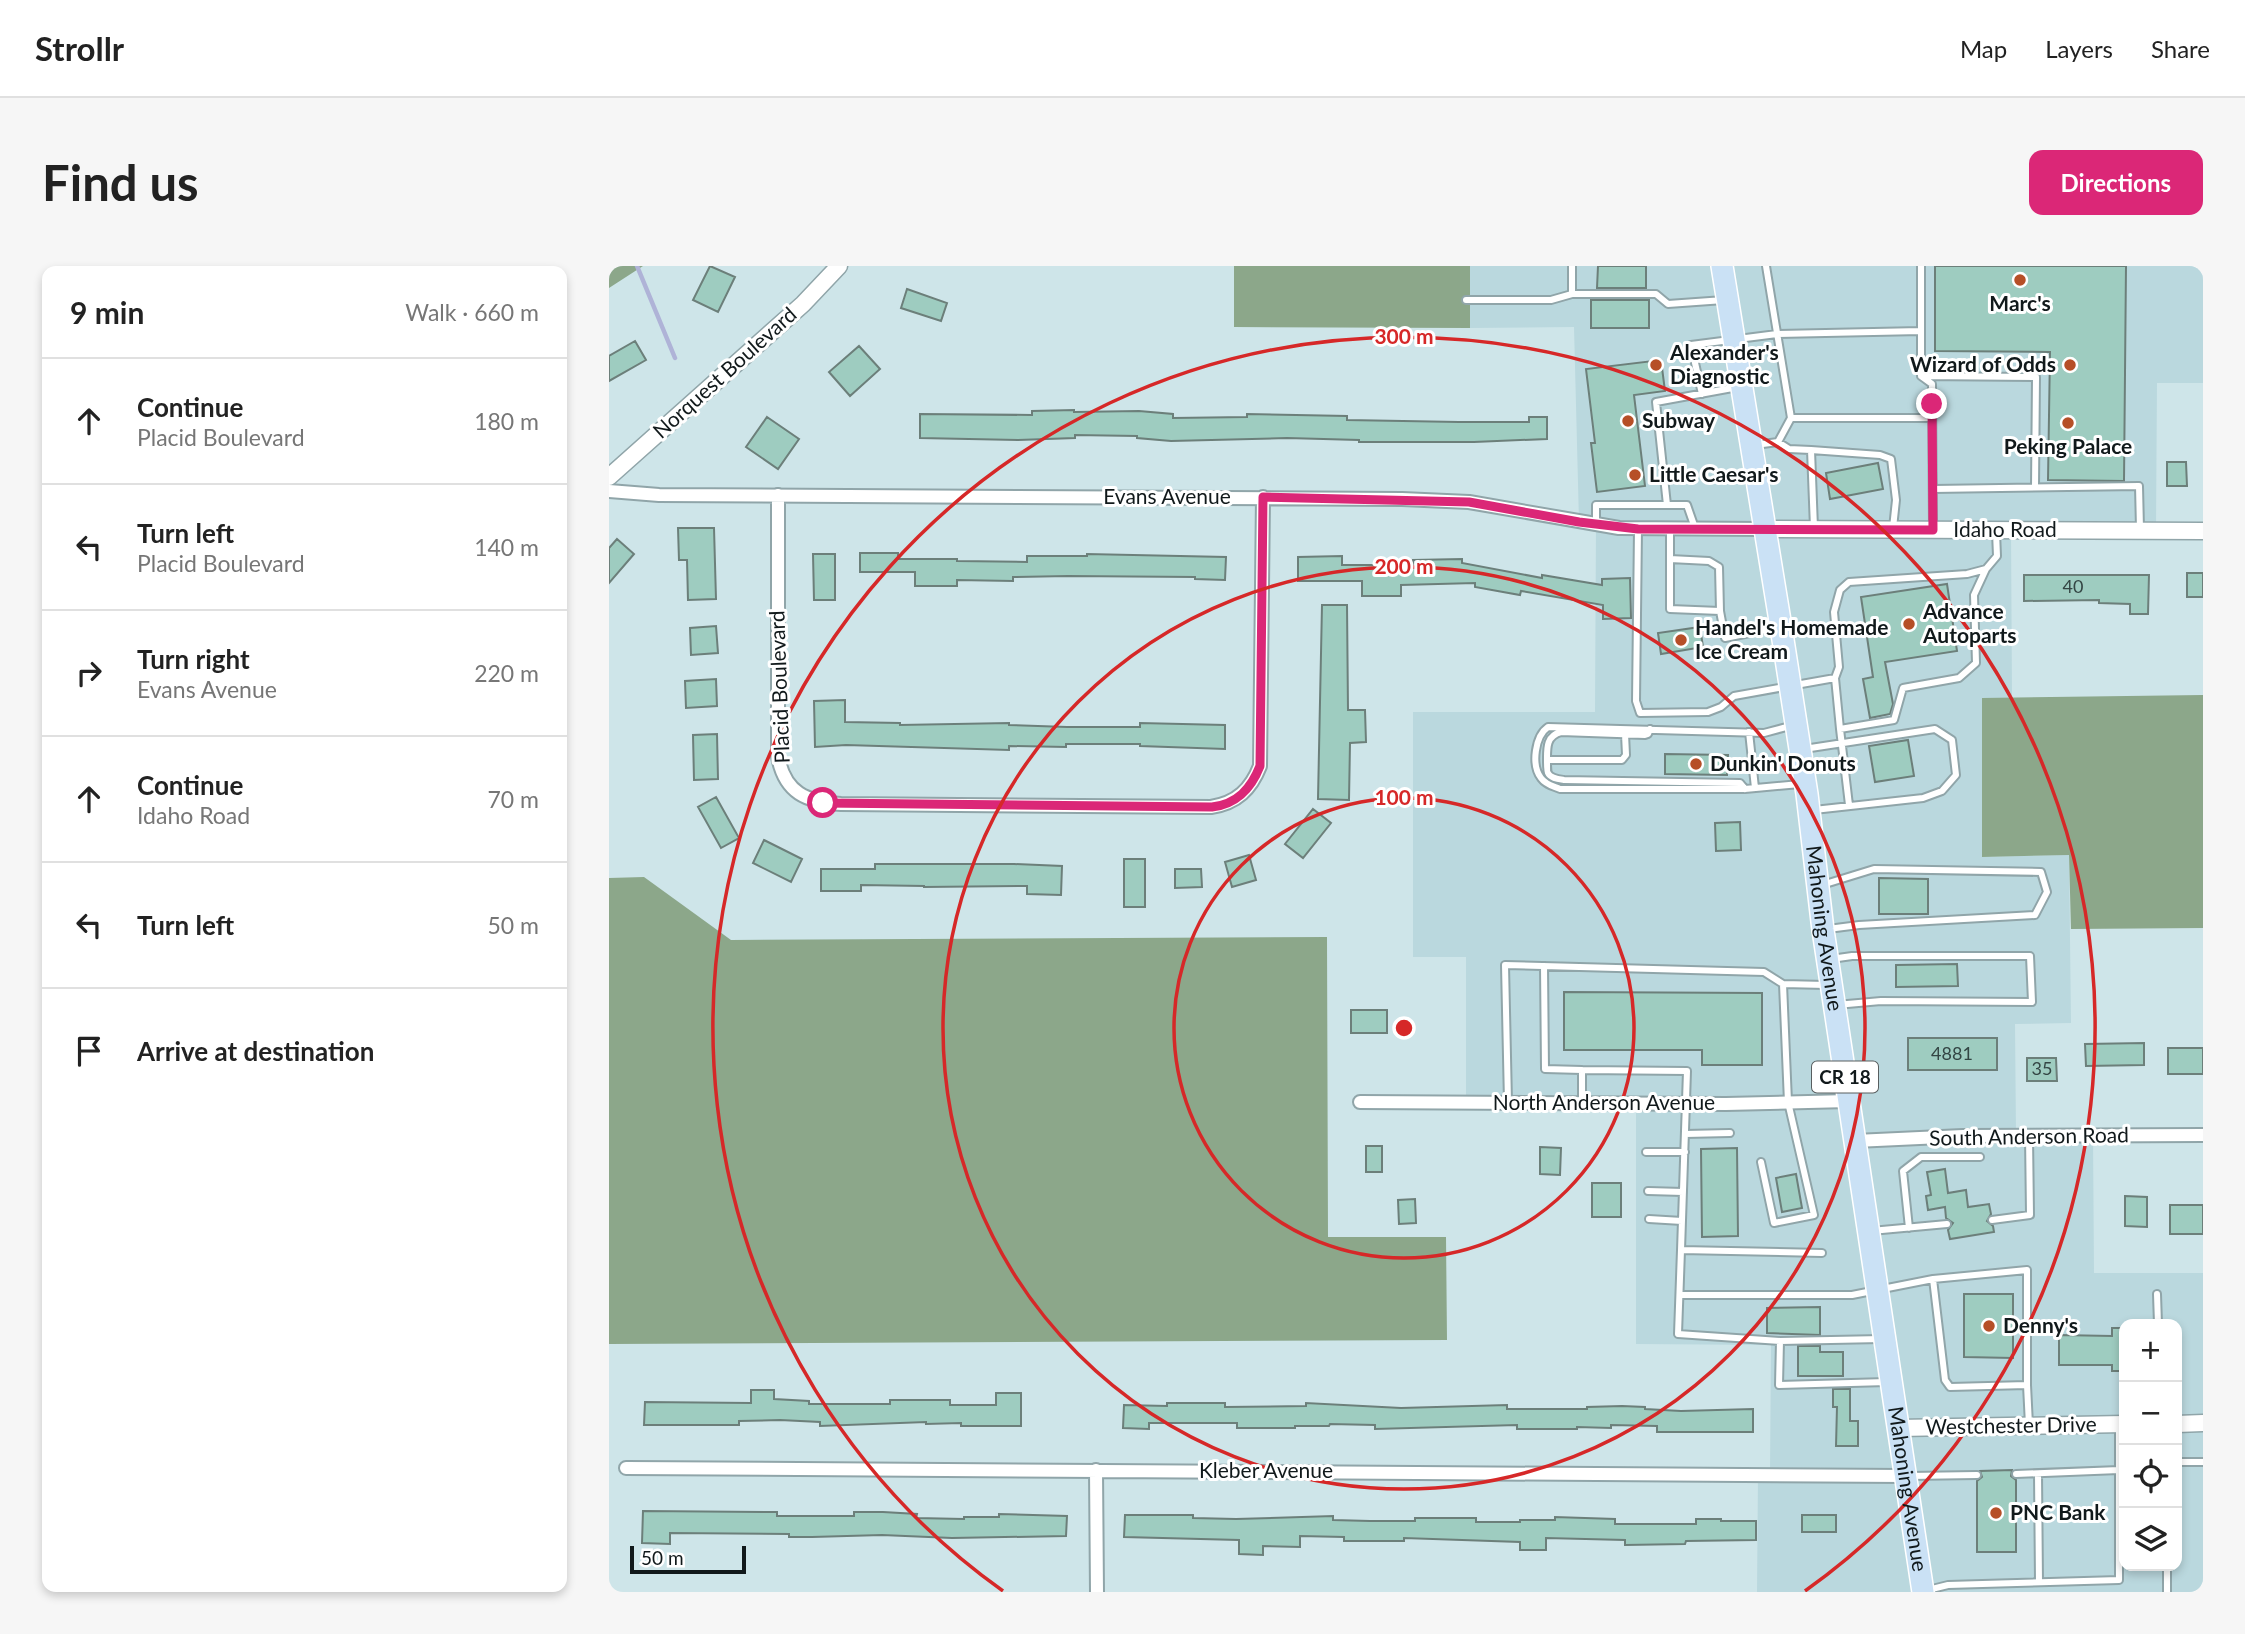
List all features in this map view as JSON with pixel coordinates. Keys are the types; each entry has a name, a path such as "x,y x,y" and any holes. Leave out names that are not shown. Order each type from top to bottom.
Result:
{"main road":[{"name":"Mahoning Avenue","path":"1722,266 1800,749 1823,930 1923,1592"}],"street":[{"name":"Norquest Boulevard","path":"609,477 803,304 839,266"},
{"name":"Evans Avenue","path":"609,491 659,495 1263,497 1469,502 1638,529 1765,529"},
{"name":"Placid Boulevard","path":"778,495 778,757 780,770 795,791 807,799 841,804 1198,807 1220,806 1234,801 1247,790 1260,766 1263,497"},
{"name":"Idaho Road","path":"1765,529 2203,531"},
{"name":"North Anderson Avenue","path":"1360,1102 1686,1104 1849,1101"},
{"name":"South Anderson Road","path":"1856,1141 2203,1135"},
{"path":"2182,1423 2203,1423"},
{"name":"Westchester Drive","path":"1899,1428 2119,1424"},
{"name":"Kleber Avenue","path":"626,1468 1905,1476"},
{"path":"1096,1470 1097,1592"}],"lane":[{"path":"1572,266 1572,294"},
{"path":"1766,266 1791,418 1778,442"},
{"path":"1921,266 1921,376"},
{"path":"1466,300 1551,300 1572,294 1655,294 1668,304 1727,299"},
{"path":"1702,394 1691,345 1777,334 1921,331"},
{"path":"1921,376 1932,384 1933,530"},
{"path":"1921,376 2036,377 2035,488"},
{"path":"1667,505 1655,402 1741,387"},
{"path":"1791,418 1932,418"},
{"path":"1750,446 1778,442 1789,449 1879,455 1891,459 1896,500 1893,530"},
{"path":"1811,450 1814,530"},
{"path":"1933,489 2139,486 2140,530"},
{"path":"1596,524 1596,506 1687,505 1695,529"},
{"path":"1638,529 1636,701 1640,713 1708,712 1721,707 1734,696 1835,678"},
{"path":"1670,529 1670,609 1720,611"},
{"path":"1840,729 1894,720 1903,688 1959,678 1976,663 1975,595 1986,569 1997,556 1996,530"},
{"path":"1670,559 1709,561 1719,567 1720,611 1725,638 1781,627"},
{"path":"1849,805 1835,678 1839,667 1834,612 1840,590 1849,582 1967,574 1986,569"},
{"path":"1796,725 1763,733 1548,727 1541,732 1537,741 1537,771 1542,780 1560,789 1745,789 1805,783"},
{"path":"1650,729 1648,734 1553,734 1546,749 1548,772 1551,777 1564,780 1727,782 1740,783 1745,789"},
{"path":"1800,749 1935,729 1952,740 1955,775 1942,792 1923,798 1808,811"},
{"path":"1749,732 1755,788"},
{"path":"1547,760 1622,760 1626,755 1625,734"},
{"path":"1817,886 1874,869 2041,872 2047,892 2035,915 1859,925 1823,930"},
{"path":"1508,1103 1505,965 1764,972 1783,984 1833,995 1881,1001 2032,1002 2030,956 1852,956 1828,959"},
{"path":"1545,966 1545,1069 1687,1071 1678,1334 1780,1341 1885,1339"},
{"path":"1761,1162 1774,1223 1814,1215 1788,1102 1783,984"},
{"path":"1582,1070 1582,1103"},
{"path":"1685,1133 1730,1133"},
{"path":"1992,1220 2030,1215 2029,1136"},
{"path":"1919,1138 1921,1157"},
{"path":"1646,1152 1685,1152"},
{"path":"1909,1228 1903,1171 1921,1157 1980,1157"},
{"path":"1648,1191 1683,1192"},
{"path":"1649,1219 1682,1221"},
{"path":"1869,1231 1947,1224"},
{"path":"1681,1251 1822,1253"},
{"path":"1680,1295 1852,1295 1933,1279 2027,1270 2029,1425"},
{"path":"1933,1279 1945,1380 1950,1387 2027,1385"},
{"path":"2157,1294 2158,1319"},
{"path":"1780,1341 1779,1385 1892,1382"},
{"path":"2182,1462 2203,1462"},
{"path":"2016,1475 2119,1470"},
{"path":"2038,1474 2039,1582"},
{"path":"1905,1476 1977,1475"},
{"path":"1923,1592 1948,1585 2119,1580 2119,1508"},
{"path":"2167,1571 2167,1592"}],"shaded area":[{"path":"1470,266 2203,266 2203,383 2157,383 2156,530 2011,530 2012,698 1982,699 1982,857 2069,855 2071,1023 2015,1024 2016,1136 2093,1136 2094,1273 2203,1273 2203,1592 1757,1592 1758,1475 1770,1474 1771,1345 1636,1344 1636,1103 1466,1102 1466,957 1413,957 1413,712 1595,712 1596,525 1579,522 1574,327 1470,328"}],"green space":[{"path":"609,266 643,266 609,288"},
{"path":"1234,266 1470,266 1470,328 1234,327"},
{"path":"2203,695 2203,928 2071,929 2069,855 1982,857 1982,698"},
{"path":"644,877 731,940 1327,937 1328,1237 1446,1237 1447,1340 609,1344 609,878"}],"building":[{"path":"710,266 735,277 718,312 693,300"},
{"path":"1598,266 1646,266 1646,288 1597,288"},
{"path":"1935,266 2126,266 2124,481 2048,480 2050,352 1935,351"},
{"path":"907,289 947,303 941,321 901,308"},
{"path":"1591,300 1649,300 1649,328 1591,328"},
{"path":"635,341 646,360 609,381 609,356"},
{"path":"859,346 880,369 850,396 829,372"},
{"path":"1661,360 1665,391 1634,395 1645,486 1597,492 1591,443 1595,443 1586,369"},
{"path":"1032,411 1139,411 1173,414 1173,418 1247,417 1247,414 1347,416 1347,420 1529,422 1529,417 1547,417 1547,439 1359,442 1287,438 1171,441 1137,436 1075,435 1075,438 1018,440 920,438 920,414 1032,415"},
{"path":"767,417 799,439 778,469 746,447"},
{"path":"2167,462 2186,462 2187,486 2167,486"},
{"path":"1878,463 1883,489 1830,499 1826,473"},
{"path":"678,528 714,528 716,599 688,600 687,560 679,560"},
{"path":"617,539 634,554 609,583 609,548"},
{"path":"860,553 898,553 898,559 1027,562 1027,556 1087,554 1226,557 1225,580 1195,577 1013,577 1013,581 957,580 957,586 915,586 915,572 860,572"},
{"path":"813,554 835,554 835,600 814,600"},
{"path":"1342,556 1342,565 1413,565 1413,560 1462,559 1462,563 1542,578 1542,575 1602,585 1602,579 1630,578 1631,618 1603,619 1603,605 1521,591 1520,595 1475,587 1475,583 1401,585 1401,596 1362,596 1362,581 1298,581 1298,557"},
{"path":"2187,573 2203,573 2203,597 2187,597"},
{"path":"2024,575 2149,575 2148,614 2130,614 2130,604 2099,603 2099,600 2024,601"},
{"name":"Advance Autoparts","path":"1947,584 1957,651 1885,662 1893,704 1890,714 1870,718 1863,679 1873,677 1861,597"},
{"path":"1322,605 1347,605 1348,710 1365,710 1366,742 1350,743 1349,800 1318,799"},
{"path":"716,626 718,653 691,655 690,628"},
{"name":"Handel's Homemade Ice Cream","path":"1700,627 1703,647 1661,654 1658,633"},
{"path":"716,679 717,706 686,708 685,681"},
{"path":"845,700 845,722 900,725 1009,723 1067,727 1140,727 1140,723 1225,725 1225,749 1140,744 1009,746 1009,750 846,745 815,747 814,701"},
{"path":"717,734 718,779 694,780 693,735"},
{"path":"1908,740 1914,776 1875,782 1869,746"},
{"name":"Dunkin' Donuts","path":"1665,754 1728,755 1727,775 1665,774"},
{"path":"716,797 739,838 721,848 698,807"},
{"path":"1313,809 1331,823 1303,858 1285,844"},
{"path":"1740,822 1741,850 1716,851 1715,823"},
{"path":"764,840 802,859 791,882 753,863"},
{"path":"1249,855 1256,880 1232,887 1225,862"},
{"path":"1124,859 1145,859 1145,907 1124,907"},
{"path":"875,864 1062,866 1061,895 1027,894 1027,886 861,885 861,891 821,891 821,869 875,869"},
{"path":"1175,869 1201,869 1202,887 1175,888"},
{"path":"1879,878 1928,879 1928,914 1879,914"},
{"path":"1957,964 1958,986 1896,987 1896,965"},
{"path":"1564,992 1762,993 1762,1065 1702,1065 1702,1050 1564,1050"},
{"path":"1351,1010 1387,1010 1387,1033 1351,1033"},
{"path":"1908,1038 1997,1038 1997,1070 1908,1070"},
{"path":"2144,1043 2144,1065 2086,1066 2085,1044"},
{"path":"2168,1048 2203,1048 2203,1074 2168,1074"},
{"path":"2027,1058 2056,1058 2057,1081 2027,1081"},
{"path":"1366,1146 1382,1146 1382,1172 1366,1172"},
{"path":"1540,1147 1561,1148 1560,1175 1540,1174"},
{"path":"1737,1148 1738,1236 1702,1237 1701,1149"},
{"path":"1945,1169 1948,1193 1966,1190 1968,1207 1989,1204 1991,1214 1987,1221 1993,1226 1994,1232 1950,1239 1948,1230 1953,1223 1946,1218 1945,1207 1928,1210 1926,1196 1931,1195 1927,1172"},
{"path":"1796,1174 1802,1208 1782,1212 1776,1178"},
{"path":"1592,1183 1621,1183 1621,1217 1592,1217"},
{"path":"2125,1196 2147,1197 2147,1227 2125,1226"},
{"path":"1415,1199 1416,1223 1399,1224 1398,1200"},
{"path":"2170,1205 2203,1205 2203,1234 2170,1234"},
{"name":"Denny's","path":"1964,1294 2013,1294 2013,1358 1964,1357"},
{"path":"1820,1307 1820,1335 1767,1333 1767,1308"},
{"path":"2112,1328 2119,1328 2119,1371 2112,1371 2112,1365 2059,1365 2059,1335 2112,1336"},
{"path":"1798,1346 1820,1346 1820,1352 1843,1352 1843,1376 1798,1376"},
{"path":"1833,1389 1850,1389 1850,1421 1858,1421 1858,1446 1836,1446 1837,1407 1833,1407"},
{"path":"751,1390 774,1390 774,1399 809,1401 809,1404 890,1404 890,1400 950,1400 950,1405 996,1405 996,1393 1021,1393 1021,1426 961,1426 961,1423 926,1422 820,1426 820,1422 780,1420 739,1421 739,1425 644,1425 645,1402 751,1403"},
{"path":"1167,1403 1225,1403 1225,1407 1306,1406 1306,1403 1401,1408 1507,1405 1507,1409 1622,1406 1681,1411 1753,1409 1753,1432 1657,1432 1657,1426 1611,1425 1611,1428 1577,1429 1517,1429 1517,1425 1375,1429 1375,1425 1237,1428 1237,1423 1149,1423 1149,1429 1123,1428 1124,1405 1167,1406"},
{"name":"PNC Bank","path":"2012,1470 2011,1476 2016,1480 2016,1552 1977,1552 1977,1481 1982,1477 1980,1471"},
{"path":"643,1511 777,1512 777,1516 854,1516 854,1512 883,1512 917,1514 916,1518 964,1519 999,1517 999,1514 1067,1516 1066,1536 789,1537 789,1534 670,1533 670,1544 642,1543"},
{"path":"1125,1515 1193,1515 1193,1518 1236,1519 1333,1516 1333,1520 1370,1521 1476,1518 1476,1522 1555,1520 1555,1517 1615,1519 1615,1524 1696,1524 1696,1519 1721,1519 1756,1521 1756,1540 1625,1545 1625,1540 1546,1538 1546,1550 1520,1550 1520,1542 1404,1538 1404,1541 1344,1541 1344,1537 1300,1536 1300,1547 1263,1546 1263,1555 1239,1554 1239,1540 1124,1537"},
{"path":"1802,1515 1836,1515 1836,1532 1802,1532"}],"waterway":[{"path":"637,266 675,358"}],"place":[{"name":"Marc's","path":"2020,280"},
{"name":"Alexander's Diagnostic","path":"1656,365"},
{"name":"Wizard of Odds","path":"2070,365"},
{"name":"Subway","path":"1628,421"},
{"name":"Peking Palace","path":"2068,423"},
{"name":"Little Caesar's","path":"1635,475"},
{"name":"Advance Autoparts","path":"1909,624"},
{"name":"Handel's Homemade Ice Cream","path":"1681,640"},
{"name":"Dunkin' Donuts","path":"1696,764"},
{"name":"Denny's","path":"1989,1326"},
{"name":"PNC Bank","path":"1996,1513"}],"route":[{"path":"823,803 1212,807 1234,801 1247,790 1260,766 1263,497 1469,502 1579,522 1638,529 1933,530 1932,404"}]}
